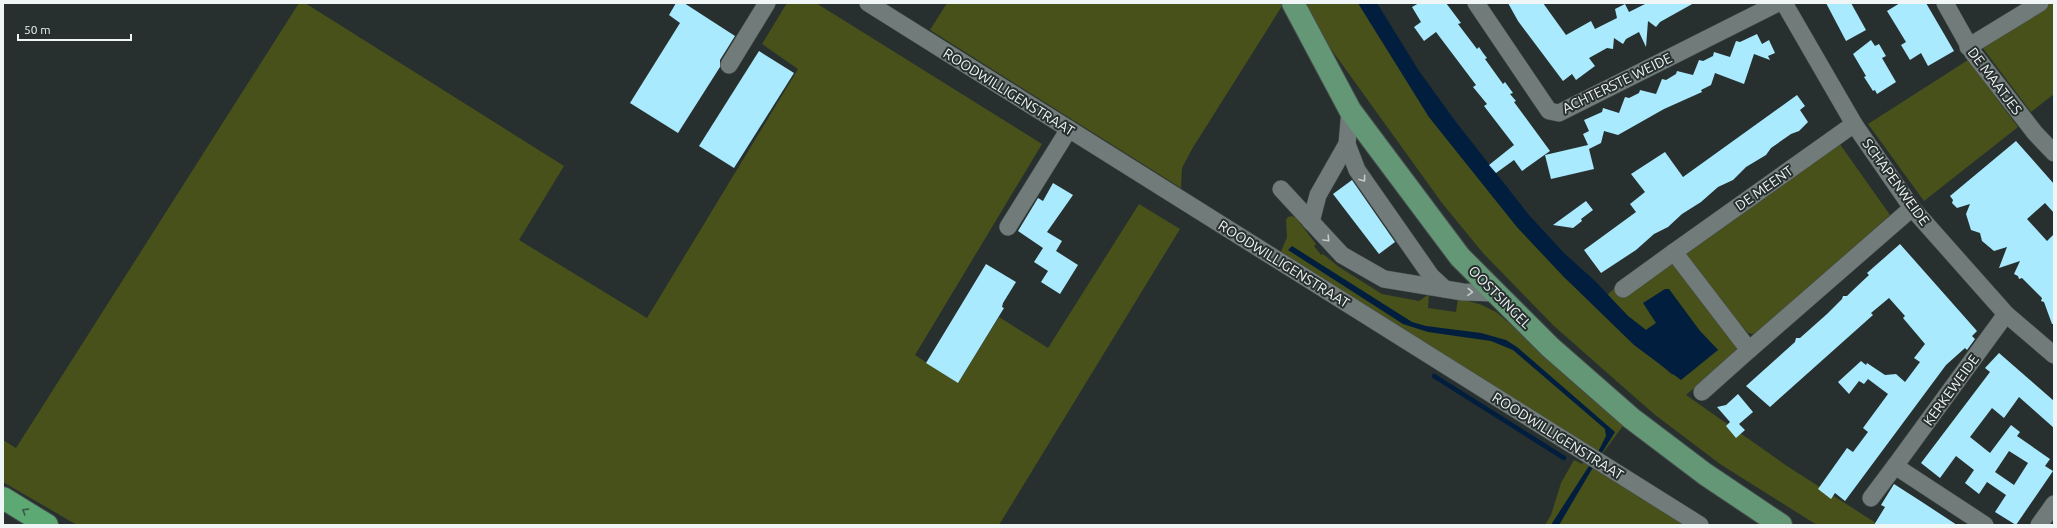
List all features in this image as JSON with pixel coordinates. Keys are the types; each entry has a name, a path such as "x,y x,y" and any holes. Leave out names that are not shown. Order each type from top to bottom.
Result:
{"highway":[{"path":"3,498 47,525"}],"main road":[{"name":"OOSTSINGEL","path":"1293,3 1350,110 1460,257 1556,352 1631,418 1705,474 1781,525"}],"street":[{"path":"729,65 766,3"},
{"name":"ROODWILLIGENSTRAAT","path":"868,3 1700,525"},
{"name":"ACHTERSTE WEIDE","path":"1476,3 1549,111 1559,113 1778,3"},
{"name":"SCHAPENWEIDE","path":"1784,3 1854,124 1912,208 2006,314 2054,355"},
{"name":"DE MAATJES","path":"1945,3 1968,47 2035,133 2054,153"},
{"path":"1968,47 2040,3"},
{"path":"1311,222 1318,195 1347,144 1350,110"},
{"name":"DE MEENT","path":"1623,289 1854,124"},
{"path":"1008,227 1069,129"},
{"path":"1347,144 1357,170 1431,276 1445,289"},
{"path":"1281,190 1342,255 1384,279 1445,289 1496,293"},
{"path":"1702,392 1912,208"},
{"path":"1674,252 1749,350"},
{"name":"KERKEWEIDE","path":"1871,498 2006,314"},
{"path":"1895,466 1985,525"},
{"path":"2039,525 2054,504"}],"green space":[{"path":"299,3 305,3 564,166 519,240 647,318 798,69 762,44 787,3 816,3 1042,144 915,355 958,383 999,317 1048,348 1139,204 1180,229 999,525 77,525 3,482 3,440 16,448"},
{"path":"947,3 1281,3 1282,6 1192,149 1182,168 1181,188 930,30"},
{"path":"1302,3 1358,3 1429,117 1517,227 1564,277 1672,375 1718,350 1700,331 1656,323 1646,330 1628,316 1607,295 1616,287 1676,260 1738,343 1735,351 1724,365 1686,395 1787,466 1879,525 1817,525 1720,464 1654,414 1554,326 1483,253 1442,203 1313,24"},
{"path":"2049,3 2054,3 2054,94 2031,112 1982,47 1996,35"},
{"path":"1968,60 2018,127 1924,201 1868,124"},
{"path":"1837,140 1890,215 1759,333 1748,333 1699,277 1686,254"},
{"path":"1292,216 1296,218 1316,244 1314,246 1321,255 1323,254 1339,267 1382,294 1419,301 1429,294 1428,308 1456,312 1458,298 1482,305 1496,312 1625,423 1600,457 1280,254 1287,237 1286,220 1288,217"},
{"path":"1586,458 1690,525 1559,525 1594,466 1591,463 1551,525 1545,525 1551,515 1561,483 1574,460 1582,464"}],"water":[{"path":"1358,3 1377,3 1419,71 1456,122 1529,215 1564,253 1595,281 1628,316 1646,330 1656,323 1643,303 1665,289 1669,289 1700,331 1718,350 1681,380 1634,345 1564,277 1517,227 1429,117"},
{"path":"1292,246 1412,322 1426,326 1481,333 1506,340 1517,347 1615,432 1600,456 1597,454 1606,436 1605,429 1513,350 1491,341 1428,332 1403,324 1288,250"},
{"path":"1591,463 1594,465 1559,525 1551,525"}],"building":[{"path":"676,3 684,3 735,36 720,60 720,67 678,133 630,103 680,23 669,15"},
{"path":"1419,3 1446,3 1461,23 1458,24 1477,49 1479,47 1487,58 1485,59 1503,84 1505,82 1513,93 1510,94 1516,101 1514,102 1550,151 1522,171 1514,160 1496,173 1489,165 1514,145 1484,106 1487,104 1473,87 1476,85 1436,32 1424,41 1414,27 1421,22 1412,7"},
{"path":"1508,3 1543,3 1566,35 1591,21 1595,29 1617,18 1615,9 1625,4 1629,12 1647,3 1694,3 1660,22 1656,27 1648,21 1646,47 1639,32 1626,39 1623,44 1614,38 1613,49 1607,48 1589,58 1595,66 1576,80 1572,74 1563,81 1518,21"},
{"path":"1826,3 1851,3 1866,30 1846,41"},
{"path":"1900,3 1926,3 1954,51 1928,66 1921,53 1910,60 1901,45 1906,42 1887,11"},
{"path":"1757,34 1762,44 1769,40 1775,53 1768,56 1770,60 1754,54 1744,84 1715,73 1711,85 1701,90 1702,92 1664,109 1618,135 1604,131 1601,143 1589,149 1594,169 1551,179 1545,155 1588,145 1583,134 1589,131 1584,120 1602,112 1603,108 1619,113 1625,97 1629,98 1639,93 1640,90 1656,94 1662,79 1666,80 1676,74 1677,71 1693,75 1699,60 1703,61 1713,56 1714,52 1730,57 1736,41 1740,42"},
{"path":"1871,40 1875,46 1879,44 1886,56 1882,58 1896,82 1877,94 1875,90 1873,91 1864,77 1866,76 1853,54"},
{"path":"759,51 794,73 734,168 699,146"},
{"path":"1797,95 1805,106 1800,110 1808,122 1799,131 1791,134 1771,148 1766,155 1746,167 1733,180 1718,187 1701,202 1682,214 1668,227 1654,234 1636,250 1601,273 1584,250 1636,212 1630,204 1645,192 1631,174 1665,152 1683,177"},
{"path":"2016,141 2054,184 2054,213 2045,203 2027,219 2047,241 2054,234 2054,324 2052,324 2044,302 2041,301 2042,298 2022,278 2019,279 2018,276 2014,274 2020,261 1999,268 2007,247 1994,251 1982,241 1980,233 1971,230 1966,214 1970,204 1957,208 1952,203 1953,200 1950,196"},
{"path":"1352,180 1395,242 1379,254 1333,194"},
{"path":"1053,183 1073,195 1047,232 1062,241 1056,251 1078,265 1060,294 1041,282 1048,271 1034,262 1043,248 1018,231 1038,198 1043,201"},
{"path":"1586,201 1593,210 1581,219 1582,221 1573,228 1553,225"},
{"path":"1900,244 1977,331 1972,336 1975,339 1967,350 1965,348 1946,365 1845,501 1835,493 1831,499 1818,489 1847,448 1853,452 1868,432 1863,428 1888,394 1868,379 1864,384 1859,381 1849,394 1838,382 1861,361 1866,365 1867,363 1885,375 1896,374 1905,382 1920,362 1914,358 1925,344 1903,318 1905,316 1889,298 1871,313 1873,315 1770,407 1746,386 1795,342 1796,338 1800,338 1827,314 1842,299 1843,296 1847,296 1869,275 1867,273"},
{"path":"986,264 1016,282 1003,303 1002,307 1004,308 958,383 926,363"},
{"path":"1999,353 2054,401 2054,428 2019,397 2004,418 1992,408 1970,437 1990,453 2011,425 2020,432 2017,436 2050,459 2045,466 2053,471 2016,525 1995,512 2006,495 1987,482 1979,494 1965,483 1974,470 1956,456 1940,478 1921,463 1990,372 1985,368","holes":["2009,451 2028,463 2014,485 1995,472"]},
{"path":"1738,394 1753,412 1739,424 1745,430 1736,438 1726,426 1730,422 1717,407 1726,405"},
{"path":"1894,484 1957,525 1874,525 1885,507 1881,505"}],"waterway":[{"path":"1434,376 1564,458"}]}
